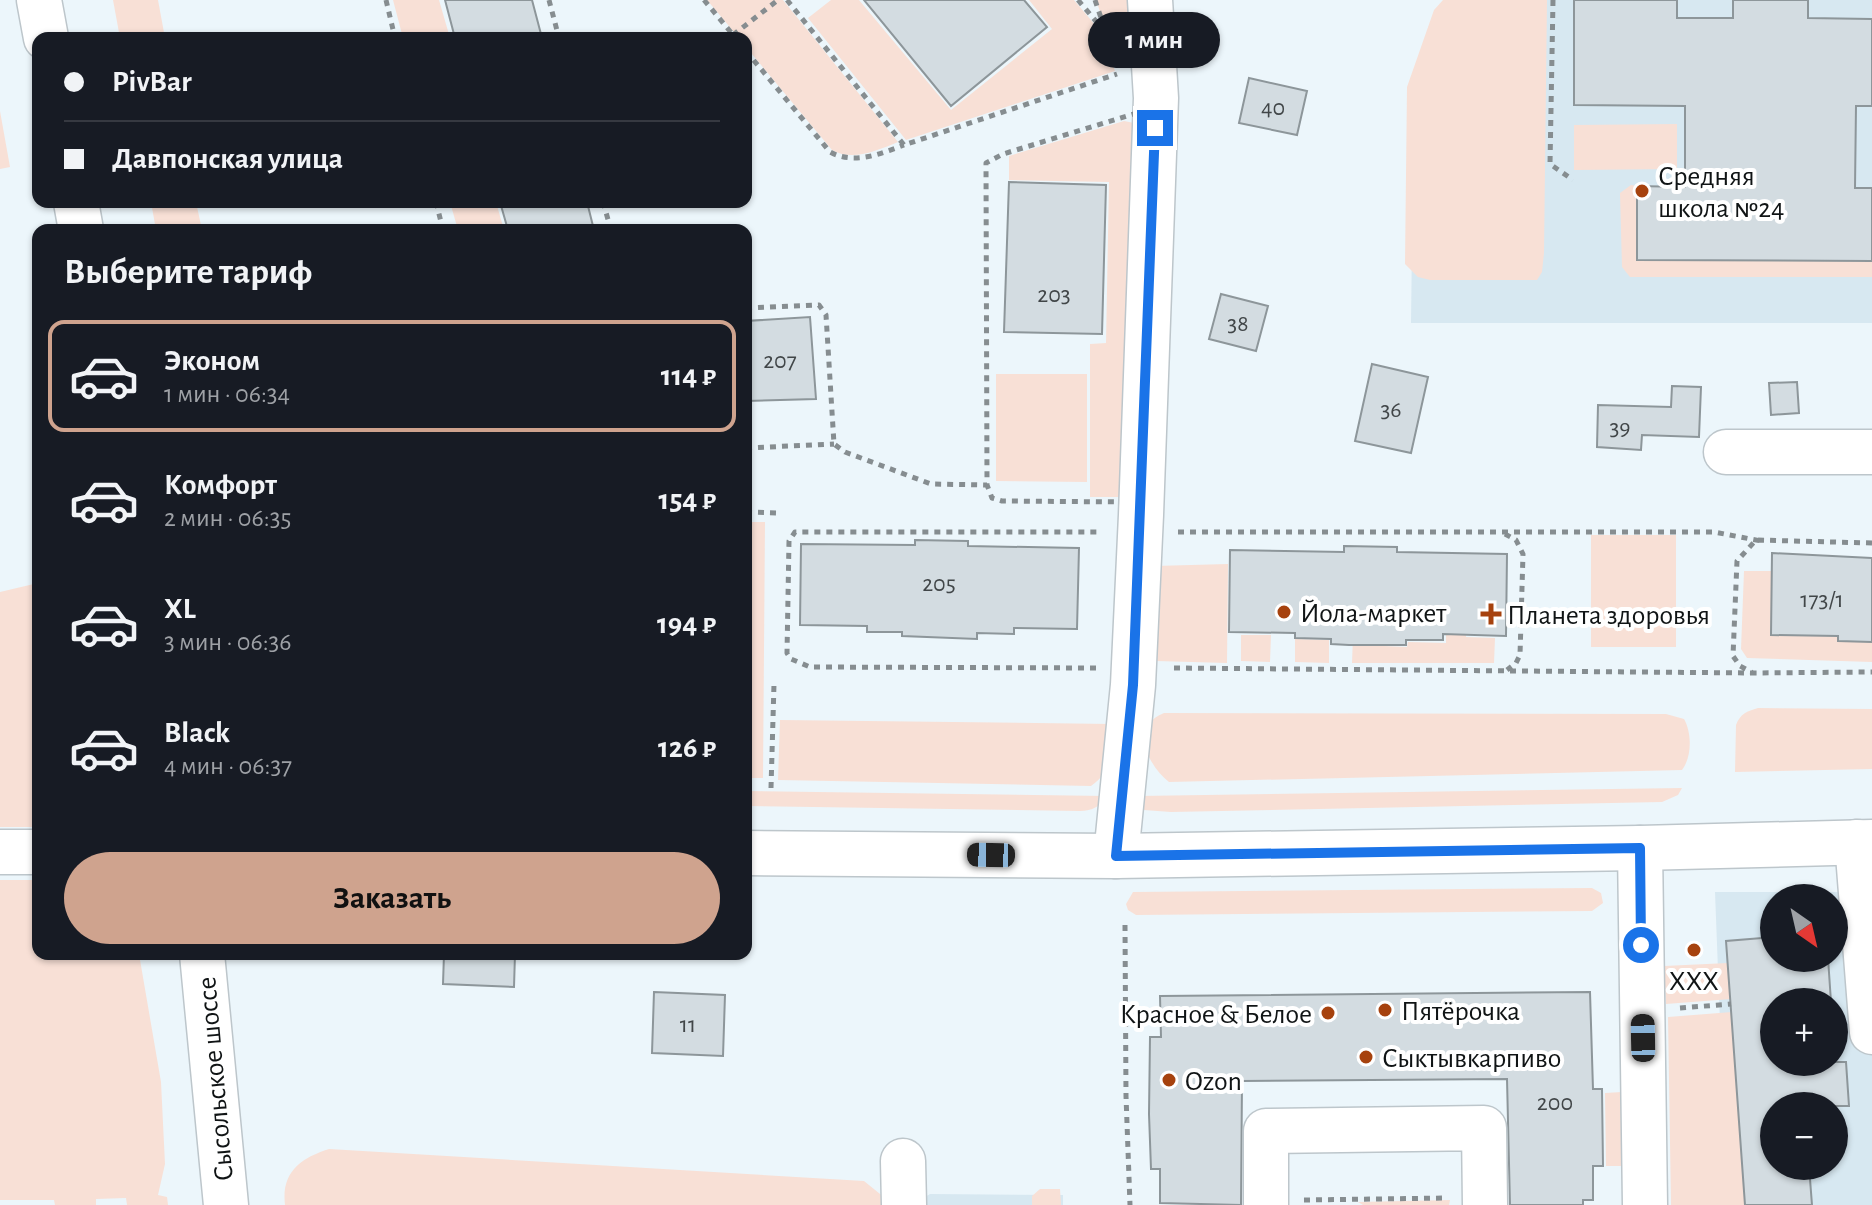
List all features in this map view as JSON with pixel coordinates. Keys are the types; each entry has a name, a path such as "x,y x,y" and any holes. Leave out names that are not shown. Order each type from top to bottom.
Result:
{"main road":[{"path":"39,0 45,32"},
{"path":"1116,856 1133,668 1156,98 1131,65 1150,0"},
{"path":"1726,452 1872,452"},
{"path":"752,853 1116,856 1864,842 1872,1032"},
{"path":"1640,848 1645,1205"},
{"path":"0,852 32,852"},
{"name":"Сысольское шоссе","path":"203,960 226,1205"},
{"path":"1281,1203 1266,1131 1484,1128 1485,1205"},
{"path":"903,1161 904,1205"}],"path":[{"path":"386,0 394,32"},
{"path":"549,0 557,32"},
{"path":"704,0 730,32"},
{"path":"740,32 778,0"},
{"path":"787,0 904,145"},
{"path":"752,58 830,152 840,157 874,156 1131,65 1078,0"},
{"path":"1095,0 1110,46"},
{"path":"1553,0 1550,164 1573,180"},
{"path":"1137,113 1144,121 1130,502 1002,501 992,498 987,485 986,163 1003,154 1137,113"},
{"path":"752,308 819,305 826,315 834,444"},
{"path":"752,448 834,444 845,452 931,484 987,485"},
{"path":"752,512 779,513"},
{"path":"1761,541 1714,532 795,532 789,541 787,653 810,667 1872,672"},
{"path":"1505,533 1516,540 1523,554 1520,655 1507,670"},
{"path":"1753,673 1740,666 1733,656 1737,561 1756,540 1872,543"},
{"path":"771,788 774,684"},
{"path":"1125,925 1130,1205"},
{"path":"1642,1011 1731,1004"},
{"path":"1281,1203 1452,1198 1452,1205"},
{"path":"1352,1199 1359,1205"}],"shaded area":[{"path":"113,0 158,0 164,32 119,32"},
{"path":"393,0 439,0 448,32 401,32"},
{"path":"707,0 783,0 898,142 857,155 832,150 752,54 752,32 734,32"},
{"path":"831,0 859,0 951,110 1052,29 1029,0 1074,0 1102,33 1115,71 906,140 808,18"},
{"path":"1096,0 1127,0 1148,62 1135,66 1107,32"},
{"path":"1443,0 1547,0 1544,253 1542,272 1537,280 1430,280 1418,277 1405,264 1407,87 1434,10"},
{"name":"Средняя школа №24","path":"1451,0 1872,0 1872,323 1411,323 1414,86"},
{"path":"0,111 10,167 0,169"},
{"path":"1124,121 1134,123 1127,497 1090,497 1090,344 1106,343 1109,182 1009,180 1009,156"},
{"path":"1677,124 1677,169 1574,170 1574,125"},
{"path":"1631,185 1637,186 1637,260 1872,261 1872,277 1630,277 1622,267 1620,193"},
{"path":"152,208 197,208 201,224 155,224"},
{"path":"452,208 498,208 502,224 456,224"},
{"path":"996,374 1087,374 1087,482 996,481"},
{"path":"752,522 765,522 763,778 752,778"},
{"path":"1591,535 1676,535 1676,647 1591,647"},
{"path":"1228,564 1227,663 1156,661 1150,654 1154,566"},
{"path":"1744,571 1772,571 1838,627 1838,641 1872,642 1872,662 1747,658 1741,649"},
{"path":"32,584 32,827 0,827 0,592"},
{"path":"1446,629 1466,629 1466,637 1495,638 1494,663 1352,663 1353,636 1384,636 1384,646 1407,647 1408,642 1446,643"},
{"path":"1241,635 1271,635 1270,662 1241,661"},
{"path":"1295,639 1329,640 1329,663 1295,662"},
{"path":"1758,708 1872,709 1872,769 1735,772 1736,725 1744,714"},
{"path":"1164,713 1666,714 1684,719 1690,745 1682,770 1169,782 1154,766 1145,736 1147,727"},
{"path":"780,720 1112,724 1112,751 1105,773 1091,786 778,780"},
{"path":"1682,788 1678,795 1662,802 1171,812 1144,810 1136,805 1138,796"},
{"path":"752,791 1107,796 1096,807 1080,811 752,806"},
{"path":"0,880 32,880 32,960 140,960 161,1082 165,1164 158,1195 167,1197 168,1205 127,1205 126,1198 96,1199 96,1205 55,1205 54,1200 0,1200"},
{"path":"1592,888 1601,893 1603,903 1592,911 1136,915 1128,910 1126,904 1133,892"},
{"path":"1715,892 1760,892 1760,972 1848,972 1848,892 1872,892 1872,1205 1727,1205"},
{"path":"1728,963 1731,999 1666,1004 1664,966"},
{"path":"1732,1012 1745,1205 1671,1205 1668,1017"},
{"path":"1622,1092 1622,1166 1606,1166 1605,1093"},
{"path":"329,1149 864,1181 885,1198 886,1205 285,1205 286,1184 295,1168"},
{"path":"1040,1189 1060,1189 1061,1205 1032,1205 1032,1196"},
{"path":"930,1194 1063,1195 1063,1205 912,1205"},
{"path":"1450,1200 1449,1205 1363,1205 1358,1202"}],"building":[{"path":"445,0 532,0 540,32 453,32"},
{"path":"864,0 1024,0 1047,27 951,106"},
{"path":"1574,0 1677,0 1677,18 1733,18 1733,0 1808,0 1808,18 1872,19 1872,106 1856,106 1855,188 1872,188 1872,261 1637,260 1637,186 1685,187 1685,106 1574,105"},
{"path":"1249,78 1307,91 1297,135 1239,123"},
{"path":"1009,182 1106,185 1102,334 1004,332"},
{"path":"502,208 588,208 592,224 506,224"},
{"path":"1221,294 1268,306 1256,351 1209,339"},
{"path":"810,317 816,399 752,401 752,321"},
{"path":"1372,364 1428,377 1411,453 1355,441"},
{"path":"1797,382 1799,413 1771,415 1769,383"},
{"path":"1672,386 1701,387 1699,437 1642,435 1641,450 1597,447 1598,405 1671,407"},
{"path":"915,540 968,541 968,546 1079,548 1077,629 1014,628 1014,634 977,633 977,639 867,632 867,626 800,625 801,544 915,545"},
{"path":"1344,546 1397,547 1397,552 1507,554 1506,636 1443,634 1443,640 1406,640 1406,645 1349,645 1331,644 1331,639 1295,638 1295,633 1229,632 1230,550 1344,552"},
{"path":"1772,553 1872,558 1872,642 1838,641 1838,636 1771,635"},
{"path":"1760,938 1760,972 1829,972 1830,988 1760,988 1760,1076 1847,1076 1849,1106 1848,1092 1760,1092 1760,1180 1810,1180 1812,1205 1745,1205 1726,941"},
{"path":"444,960 515,960 514,987 443,984"},
{"path":"654,992 725,995 723,1056 652,1053"},
{"path":"1590,992 1593,1089 1602,1089 1603,1166 1593,1166 1593,1200 1583,1200 1583,1205 1510,1205 1507,1079 1242,1081 1241,1205 1160,1203 1160,1169 1151,1169 1149,1114 1150,1037 1161,1037 1160,996"}],"place":[{"name":"Средняя школа №24","path":"1642,191"},
{"name":"Йола-маркет","path":"1284,612"},
{"name":"Планета здоровья","path":"1491,614"},
{"name":"XXX","path":"1694,950"},
{"name":"Пятёрочка","path":"1385,1010"},
{"name":"Красное & Белое","path":"1328,1013"},
{"name":"Сыктывкарпиво","path":"1366,1057"},
{"name":"Ozon","path":"1169,1080"}],"route":[{"path":"1155,128 1133,685 1116,856 1640,848 1641,945"}]}
